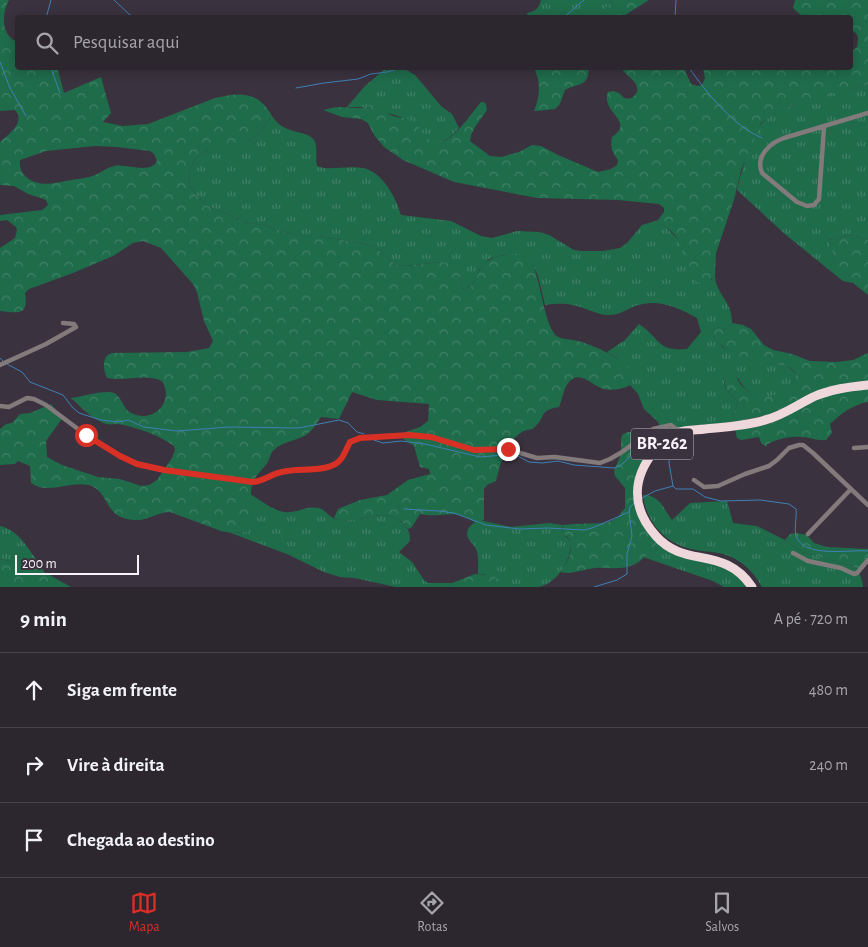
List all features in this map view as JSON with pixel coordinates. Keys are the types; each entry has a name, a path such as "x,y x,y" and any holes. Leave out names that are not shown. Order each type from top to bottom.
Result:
{"highway":[{"name":"BR-262","path":"752,587 742,574 725,563 680,553 660,541 648,525 639,505 638,478 646,462 658,447 679,432 767,420 824,392 868,385"}],"street":[{"path":"824,126 819,199 814,205 807,206 795,200 765,176 761,170 761,164 765,150 776,141 824,126 868,113"},
{"path":"0,365 46,344 76,327 74,324 63,323"},
{"path":"0,406 9,407 27,398 34,399 46,405 76,428 120,456 137,464 164,470 253,482 263,480 280,472 315,469 333,465 342,459 350,442 360,438 409,435 431,437 474,450 508,449 537,458 555,457 600,463 610,460 658,427 670,425 679,432"},
{"path":"694,480 704,486 718,486 769,466 789,448 802,445 868,505"},
{"path":"854,448 868,447"},
{"path":"808,534 851,489"},
{"path":"793,553 808,560 845,569 852,574 857,573 868,560"}],"green space":[{"path":"0,0 9,0 6,6 4,24 8,34 15,41 15,70 58,70 64,93 101,77 111,113 103,122 123,126 148,124 215,98 232,95 248,95 261,102 272,116 263,128 247,143 235,148 210,148 197,157 189,170 190,185 196,195 206,205 244,222 263,225 298,236 320,236 374,246 396,265 406,266 440,262 454,264 459,271 463,290 473,284 481,267 491,259 504,255 525,256 532,262 546,316 554,333 560,338 579,341 595,347 620,360 630,370 630,385 621,389 610,390 604,389 586,379 573,378 564,391 559,407 546,411 534,428 525,430 512,441 502,461 496,481 487,485 484,489 484,520 474,522 454,514 420,514 412,527 408,529 399,520 390,516 381,515 353,520 334,518 338,509 360,500 387,495 408,480 430,474 429,469 420,467 414,446 402,438 403,433 420,427 428,421 429,404 377,400 352,392 339,419 321,417 306,435 282,444 272,452 268,462 254,480 251,494 253,521 248,532 231,533 221,531 170,512 140,520 126,519 113,511 98,490 88,485 81,484 51,488 37,486 31,483 30,466 18,461 15,464 0,465 0,429 6,424 12,423 20,414 30,413 51,404 61,416 61,420 46,441 47,457 62,465 98,477 120,479 141,486 149,485 157,480 172,458 175,450 174,446 140,429 101,422 87,413 71,398 110,392 117,395 131,413 147,416 160,409 164,403 166,396 162,381 148,378 107,378 104,367 106,357 113,353 187,352 209,348 213,341 204,321 197,292 193,284 161,248 143,241 133,243 113,256 73,273 29,289 25,293 25,306 21,311 0,311 0,248 15,238 17,230 7,220 0,221 0,215 42,210 48,205 46,200 28,194 14,186 0,185 0,142 15,128 19,119 15,110 0,111","holes":["95,146 150,151 154,154 157,161 149,167 119,165 108,168 93,176 48,184 37,183 26,177 20,167 20,160 46,151"]},
{"path":"541,0 613,0 600,15 528,15 527,13 539,6"},
{"path":"613,0 649,0 625,15 599,15"},
{"path":"795,0 868,0 868,85 793,105 761,123 741,170 734,200 716,253 715,276 706,282 699,283 689,272 678,239 658,220 664,212 664,208 659,204 618,200 537,198 454,182 403,160 384,147 374,135 368,123 361,119 342,117 323,110 336,107 361,108 382,104 389,114 411,120 430,141 439,143 453,135 481,102 484,102 487,110 475,127 470,141 490,156 501,157 519,152 532,145 541,146 598,172 611,169 617,165 618,160 614,155 611,144 612,137 620,126 609,105 607,99 608,92 619,93 624,98 629,99 637,91 636,84 622,70 685,70 691,84 697,86 702,85 705,78 703,70 853,70 853,50 857,47 858,37 853,31 853,15 801,15 793,8"},
{"path":"384,70 406,70 415,75 442,107 452,114 459,128 444,141 433,143 411,121 366,107 347,107 365,86"},
{"path":"535,70 589,70 585,82 565,90 560,104 555,109 534,111 538,100 538,79"},
{"path":"868,85 868,240 852,235 828,240 835,259 828,269 786,235 737,190 751,143 763,122 772,115 798,104"},
{"path":"272,116 283,127 312,138 316,145 317,166 323,168 363,168 377,175 388,187 401,215 451,221 481,236 492,238 517,231 539,232 549,235 574,250 582,251 603,251 620,248 627,243 642,225 658,220 678,239 702,282 711,280 715,276 718,288 729,307 732,319 732,323 726,329 717,327 714,337 722,347 742,356 787,366 796,373 791,385 781,393 762,397 747,390 738,378 724,376 726,388 738,402 733,416 734,422 689,426 664,437 658,422 644,409 638,394 630,385 631,378 617,358 607,352 625,340 639,324 664,346 687,349 701,332 697,318 690,314 675,307 659,303 635,306 613,315 600,314 569,304 545,305 538,276 530,259 524,257 503,255 489,259 479,270 477,279 472,285 463,290 459,271 440,262 406,266 396,265 374,246 320,236 298,236 263,225 244,222 206,205 196,195 190,185 189,170 197,157 210,148 247,143 263,128"},
{"path":"852,235 868,240 868,295 853,283 843,281 828,269 835,259 828,240"},
{"path":"732,323 751,329 764,345 773,350 792,354 810,361 836,362 853,360 868,353 868,381 825,388 768,415 734,422 733,416 738,402 726,388 724,376 734,374 742,386 750,392 766,396 782,392 793,381 796,373 788,367 762,363 721,346 714,336 713,328 726,329"},
{"path":"868,389 868,402 848,410 830,424 832,433 826,440 804,437 788,438 770,443 766,445 767,447 761,443 759,437 741,440 737,438 735,429 757,427 771,423 819,398 833,393"},
{"path":"633,432 639,442 644,444 655,438 658,441 644,459 635,492 659,542 643,558 632,565 621,568 595,568 569,573 560,572 569,557 571,549 571,541 563,533 563,525 606,523 617,518 625,508 625,488 615,476 614,471 621,454 621,438 623,434"},
{"path":"250,494 271,507 284,512 314,507 322,509 332,517 342,520 384,515 397,519 407,528 410,538 410,541 399,552 412,562 428,583 452,583 455,587 396,587 340,577 231,533 248,532 253,520"},
{"path":"643,495 657,500 672,520 690,503 727,501 733,523 757,526 785,540 802,552 853,566 860,575 863,587 762,587 748,568 734,558 720,553 681,546 665,536 652,522"},
{"path":"479,520 511,527 549,523 563,525 562,529 565,536 571,541 571,548 566,562 552,581 539,587 515,587 488,575 478,574 477,552 468,539 467,532 470,526"},
{"path":"0,526 14,532 19,537 42,568 0,559"},
{"path":"790,534 807,535 814,543 827,547 868,549 868,560 858,570 853,566 802,552 785,540"},
{"path":"659,542 721,561 754,587 724,587 713,581 643,557"},
{"path":"0,559 42,568 44,572 71,587 0,587"},
{"path":"475,574 490,575 514,587 455,587 452,583"}],"waterway":[{"path":"47,15 51,0"},
{"path":"114,0 130,15"},
{"path":"566,15 584,0"},
{"path":"675,15 676,0"},
{"path":"0,62 10,88 26,116"},
{"path":"52,70 60,93"},
{"path":"296,88 358,79 371,74 394,70"},
{"path":"691,70 712,98 730,117 762,138"},
{"path":"0,358 3,361"},
{"path":"7,364 22,372 30,382 63,395 79,413 101,420 119,422 128,420 144,427 177,431 229,427 299,428 339,420 348,423 357,432 364,434"},
{"path":"374,440 383,443 401,441 425,444 480,457 514,454 529,462 558,461 574,465 614,468 620,466 654,434 662,437"},
{"path":"667,444 670,448 669,463 673,486"},
{"path":"642,498 655,491 673,486 676,489 693,489 705,497 721,501 760,500 789,504 796,509 796,536 808,548 829,551 868,551"},
{"path":"594,587 617,580 627,574 627,554 632,536 629,512 630,507 635,502"},
{"path":"404,509 454,513 486,525 519,529 584,530 629,512"}],"route":[{"path":"86,435 127,460 149,468 253,482 258,482 280,472 315,469 333,465 342,459 350,442 360,438 409,435 431,437 474,450 508,449"}]}
